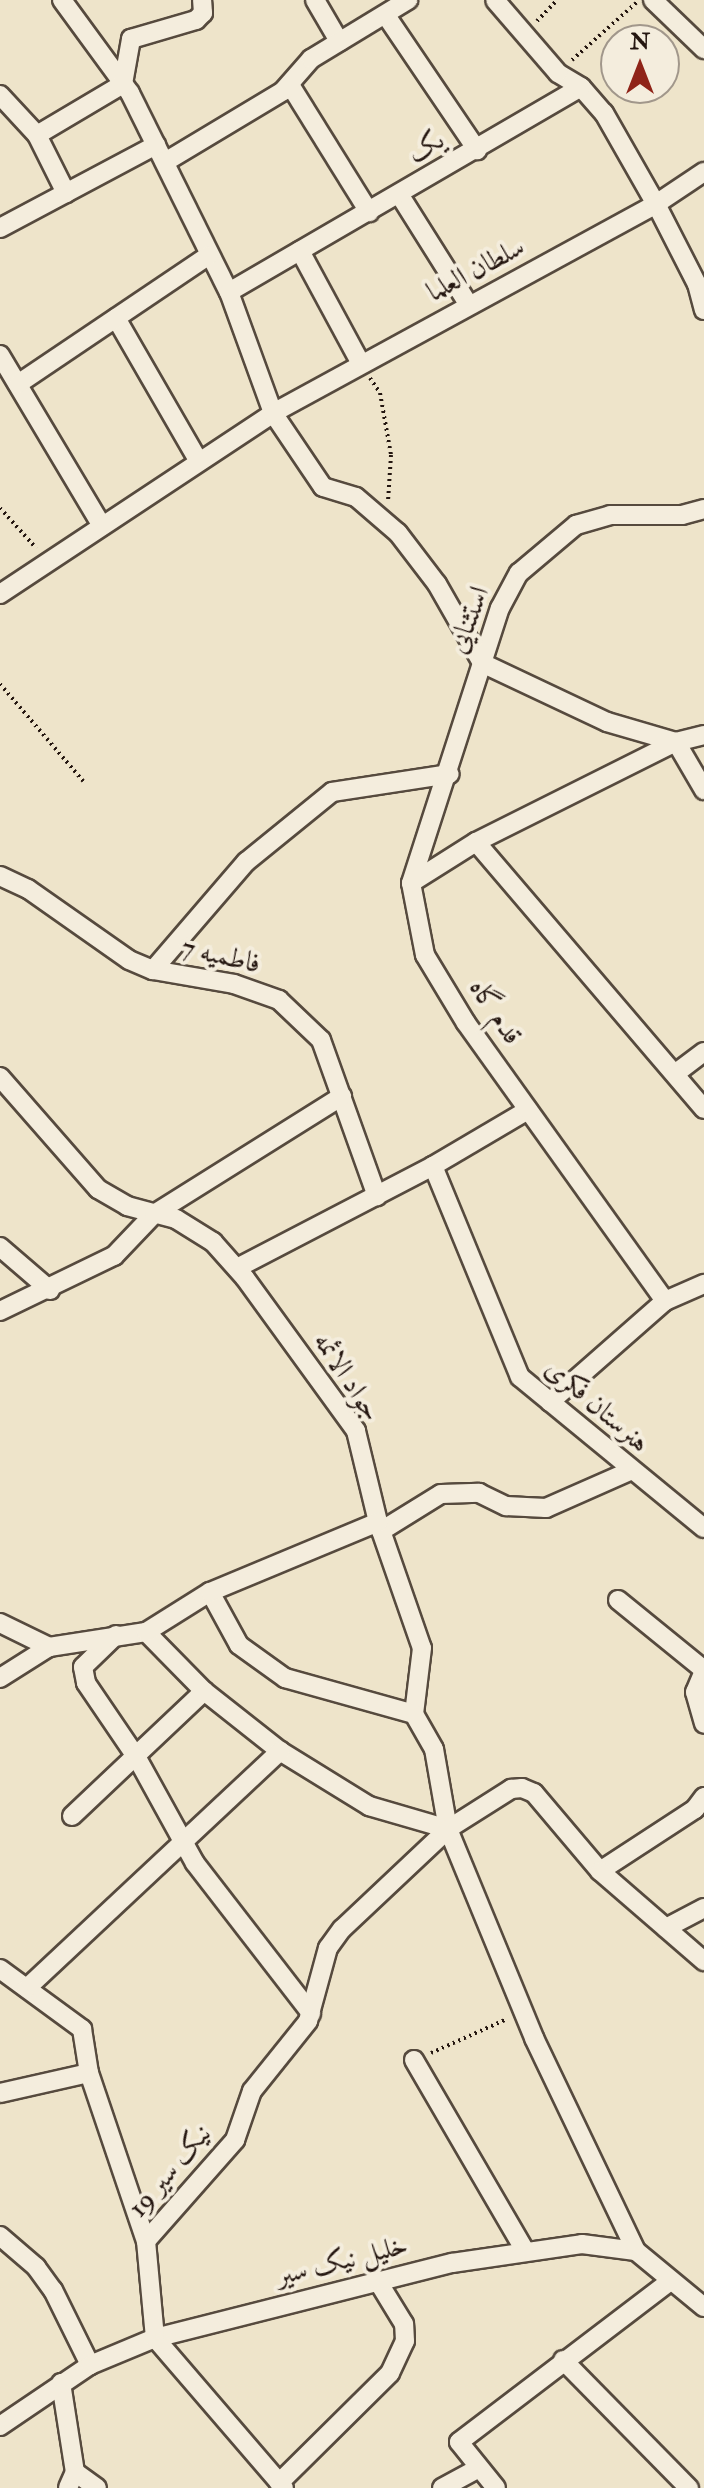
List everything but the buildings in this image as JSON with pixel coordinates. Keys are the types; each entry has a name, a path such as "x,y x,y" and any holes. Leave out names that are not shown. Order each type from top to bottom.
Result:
{"street":[{"path":"62,0 123,84 156,145 229,292 273,413 323,487 356,497 387,524 437,584 482,663 607,722 676,742 704,790"},
{"path":"37,135 123,84 131,39 196,20 203,13 202,0"},
{"path":"315,0 339,41"},
{"path":"165,162 290,85 311,59 387,17 408,0"},
{"path":"495,0 558,73 581,87 604,113 656,204 704,310"},
{"path":"665,4 704,49"},
{"path":"387,17 477,150"},
{"path":"290,85 369,212"},
{"name":"یک","path":"229,292 581,87"},
{"path":"1,93 37,135 66,193"},
{"path":"1,224 156,145"},
{"name":"سلطان العلما","path":"0,594 273,413 656,204 704,172"},
{"path":"399,194 469,305"},
{"path":"300,251 361,364"},
{"path":"18,384 209,255"},
{"path":"116,318 199,462"},
{"path":"0,355 102,526"},
{"name":"استثنایی","path":"411,883 450,774 500,608 519,573 576,525 610,515 682,515 704,509"},
{"path":"411,883 476,842 676,742 704,735"},
{"path":"153,970 246,862 332,792 450,774"},
{"path":"476,842 704,1109"},
{"name":"فاطمیه 7","path":"0,876 28,889 129,960 153,970 234,984 279,1000 321,1040 377,1196"},
{"name":"قدم گاه","path":"411,883 425,955 528,1110 665,1301"},
{"path":"676,1073 704,1052"},
{"name":"جواد الائمه","path":"0,1077 98,1189 192,1228 237,1268 356,1431 379,1527 422,1648 414,1714"},
{"path":"0,1311 50,1290 114,1256 154,1214 342,1096"},
{"path":"237,1268 433,1166 528,1110"},
{"name":"هنرستان فکری","path":"433,1166 511,1362 550,1402 630,1471 704,1528"},
{"path":"0,1247 50,1290"},
{"path":"550,1402 665,1301 704,1284"},
{"path":"0,1678 49,1647 146,1632 210,1592 379,1527 441,1494 479,1493 506,1506 546,1508 630,1471"},
{"path":"210,1592 239,1645 285,1678 414,1714 434,1749 448,1829 524,2012 636,2251 704,2307"},
{"path":"618,1600 704,1670 695,1692 704,1724"},
{"path":"0,1623 49,1647"},
{"path":"146,1632 204,1691 280,1751 369,1806 448,1829"},
{"path":"116,1635 83,1667 83,1675 137,1758 183,1842 311,2013"},
{"path":"72,1816 137,1758 204,1691"},
{"path":"27,1988 280,1751"},
{"name":"نیک سیر 19","path":"155,2338 146,2241 235,2140 252,2091 311,2013 328,1948 342,1929 448,1829 511,1789 522,1788 534,1793 600,1871"},
{"path":"704,1797 695,1809 600,1871 704,1961"},
{"path":"666,1928 704,1908"},
{"path":"0,1969 82,2029 89,2073 146,2241"},
{"path":"414,2060 525,2251"},
{"path":"0,2093 89,2073"},
{"path":"0,2236 36,2267 53,2290 90,2365"},
{"name":"خلیل نیک سیر","path":"0,2426 90,2365 155,2338 377,2280 525,2251 582,2244 636,2251"},
{"path":"155,2338 282,2485 390,2373 406,2333 377,2280"},
{"path":"496,2488 459,2442 670,2281"},
{"path":"563,2360 689,2488"},
{"path":"61,2383 71,2480 97,2488"},
{"path":"445,2487 479,2468"}],"path":[{"path":"524,35 557,0"},
{"path":"558,73 639,0"},
{"path":"361,364 380,393 391,455 387,524"},
{"path":"0,508 49,561"},
{"path":"0,684 83,781"},
{"path":"414,2060 524,2012"}]}
